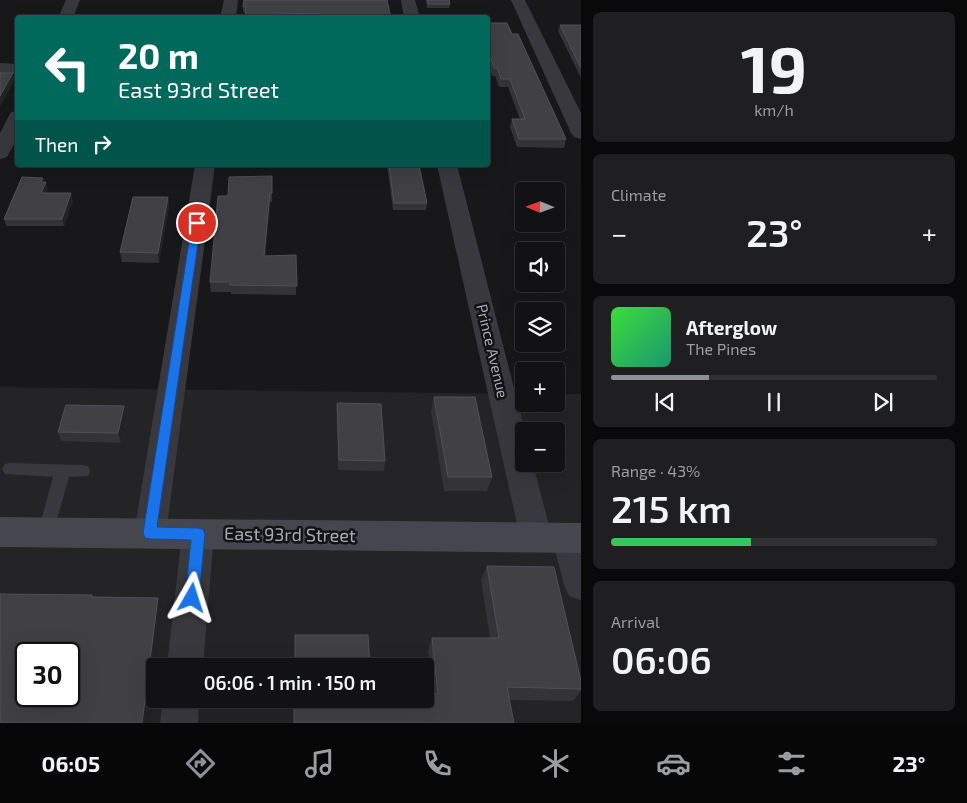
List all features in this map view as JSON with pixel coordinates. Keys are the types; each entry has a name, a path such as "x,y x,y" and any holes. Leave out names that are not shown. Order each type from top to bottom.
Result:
{"main road":[{"name":"East 93rd Street","path":"0,532 562,538"}],"street":[{"path":"66,15 73,0"},
{"path":"228,15 230,0"},
{"path":"408,0 411,15"},
{"path":"518,0 581,133"},
{"path":"0,68 15,69"},
{"path":"0,153 15,122"},
{"path":"150,533 206,167"},
{"name":"Prince Avenue","path":"449,167 562,538 581,584"},
{"path":"186,658 198,534"},
{"path":"179,723 180,708"}],"lane":[{"path":"10,469 82,470"},
{"path":"46,532 63,470"}],"shaded area":[{"path":"0,387 515,394 515,412 565,412 565,394 581,394 581,723 0,723"}],"building":[{"path":"244,0 387,0 390,15 273,13 273,15 246,15 246,7 243,7"},
{"path":"427,0 449,0 450,4 428,4"},
{"path":"490,23 507,23 512,34 518,34 566,139 519,139 512,119 525,119 510,79 501,79 497,68 494,68 490,56"},
{"path":"560,25 581,25 581,68"},
{"path":"0,73 13,73 0,96"},
{"path":"389,167 419,167 427,203 394,203"},
{"path":"272,176 272,193 270,193 264,256 296,255 297,286 230,285 230,282 210,282 218,196 228,196 229,177"},
{"path":"22,177 43,178 41,182 46,182 41,193 71,193 62,219 4,219"},
{"path":"133,197 168,197 158,253 120,252"},
{"path":"434,397 475,397 492,477 448,477"},
{"path":"337,403 381,404 385,461 339,460"},
{"path":"66,405 124,406 118,433 58,432"},
{"path":"487,566 554,567 581,681 581,689 507,687 514,723 294,723 294,708 434,708 434,694 438,694 432,638 499,638"},
{"path":"0,594 158,598 150,658 146,658 146,692 142,723 0,723"},
{"path":"295,635 368,635 369,658 295,658"}],"route":[{"path":"192,598 198,534 150,533 197,223"}]}
